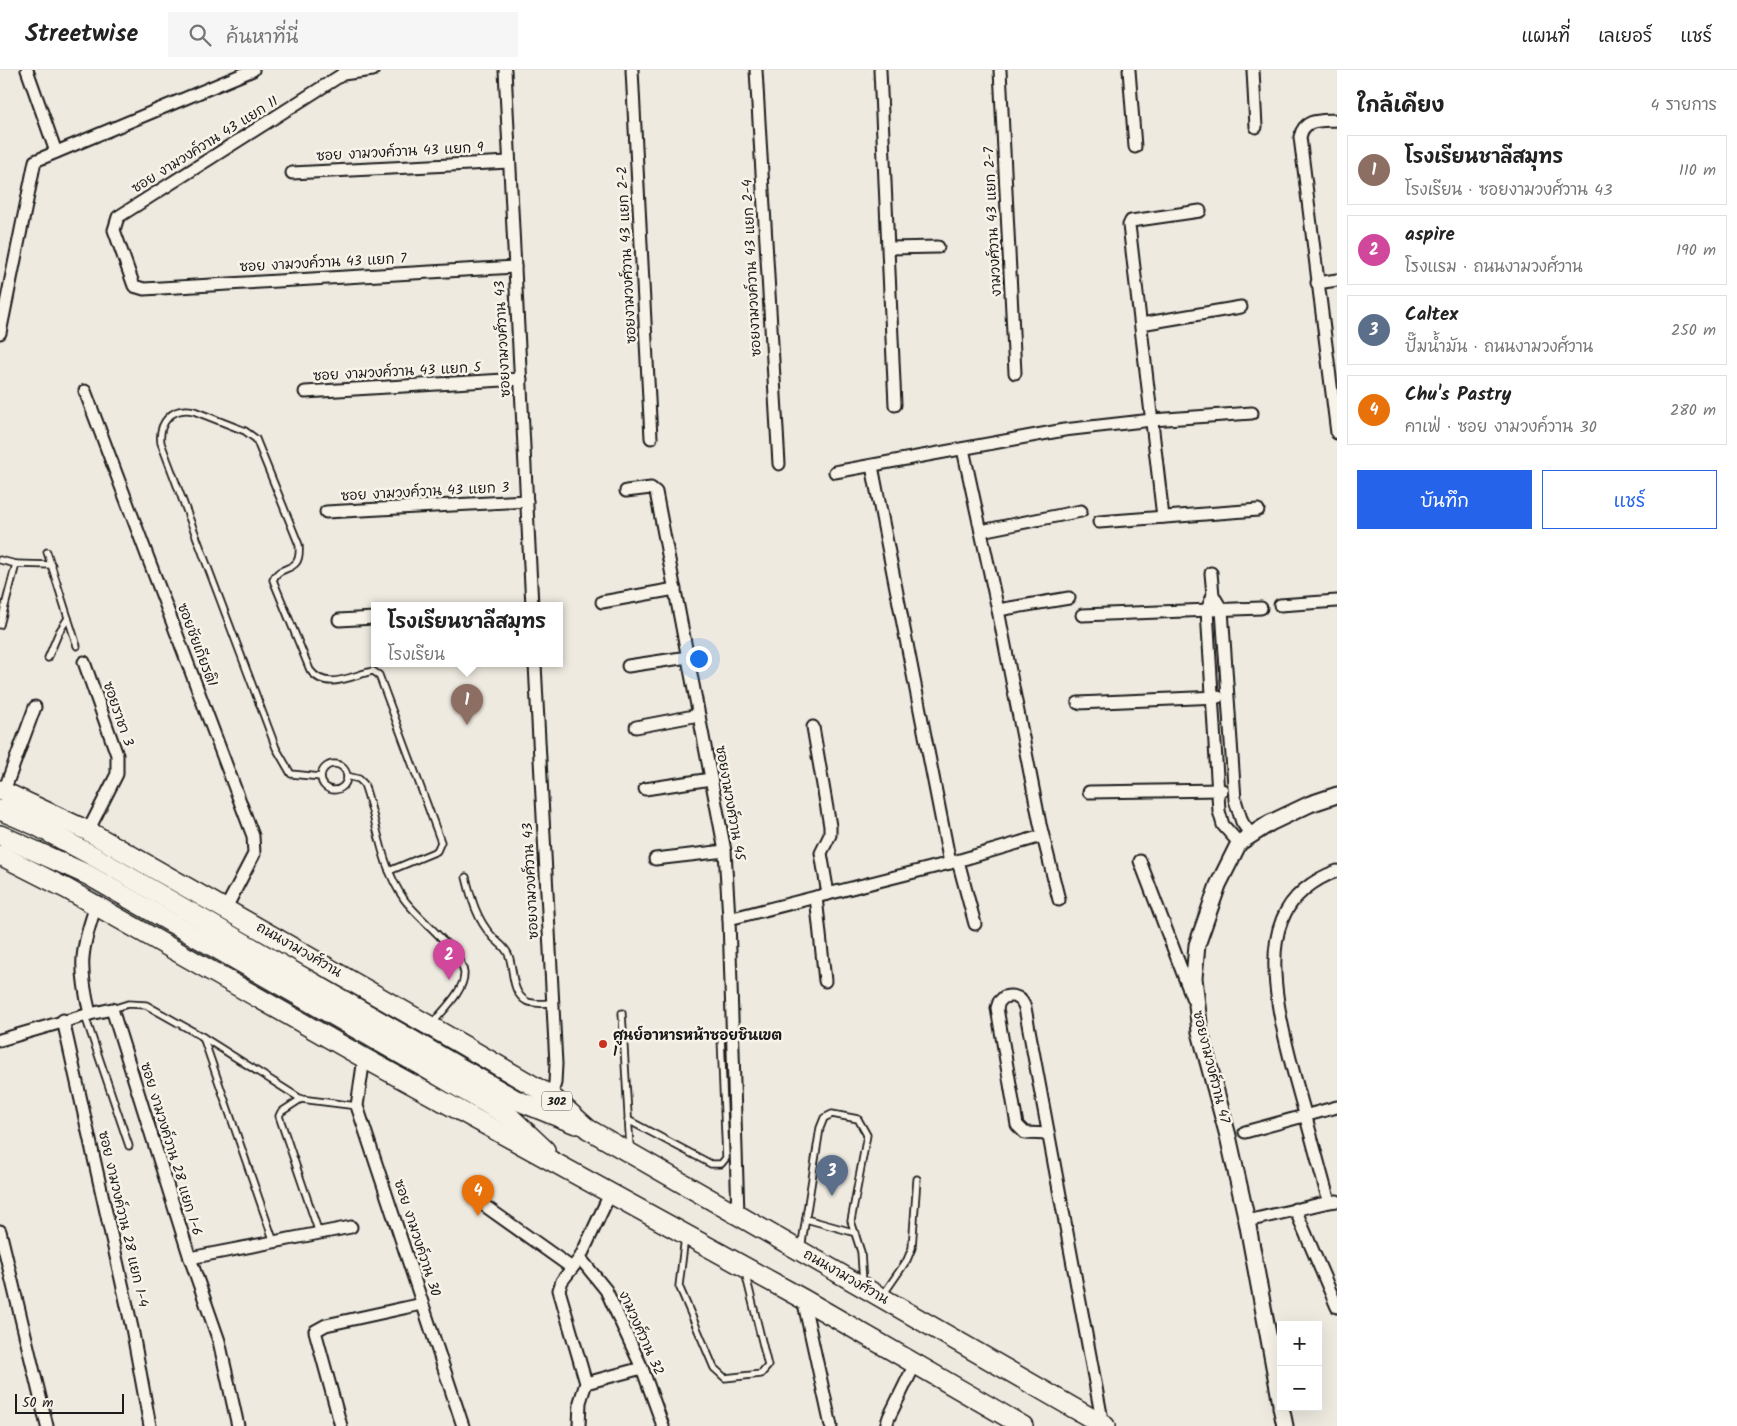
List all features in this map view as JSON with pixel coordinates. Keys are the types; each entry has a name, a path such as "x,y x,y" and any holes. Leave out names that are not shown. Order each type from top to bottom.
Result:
{"main road":[{"name":"ถนนงามวงศ์วาน","path":"2,791 88,831 226,908 551,1096 588,1129"},
{"name":"ถนนงามวงศ์วาน","path":"0,810 37,826 95,856 434,1063 510,1117 567,1170"},
{"name":"ถนนงามวงศ์วาน","path":"0,835 88,875 434,1063 588,1129 1104,1426"},
{"name":"ถนนงามวงศ์วาน","path":"0,855 96,906 364,1058 803,1299 915,1364 1006,1421 1022,1426"}],"street":[{"path":"27,70 56,152"},
{"path":"0,333 34,166 40,158 253,70"},
{"name":"ซอย งามวงค์วาน 43 แยก 11","path":"134,286 114,230 118,218 343,74 373,70"},
{"name":"ซอยงามวงศ์วาน 43","path":"505,70 532,602"},
{"name":"ซอยงามวงศ์วาน 43 แยก 2-2","path":"632,70 651,438"},
{"name":"ซอยงามวงค์วาน 43 แยก 2-4","path":"756,70 779,464"},
{"path":"880,70 895,405"},
{"name":"งามวงศ์วาน 43 แยก 2-7","path":"1000,70 1015,373"},
{"path":"1129,70 1135,147"},
{"path":"1253,70 1256,127"},
{"path":"1337,120 1308,123 1300,137 1337,432"},
{"name":"ซอย งามวงค์วาน 43 แยก 9","path":"292,173 509,162"},
{"path":"1163,517 1129,223 1200,211"},
{"path":"889,248 938,247"},
{"name":"ซอย งามวงค์วาน 43 แยก 7","path":"134,286 144,289 515,267"},
{"path":"1317,283 1337,280"},
{"path":"1141,324 1241,307"},
{"name":"ซอย งามวงค์วาน 43 แยก 5","path":"305,392 520,379"},
{"name":"ซอยชัยเกียรติ1","path":"85,391 252,836 254,854 226,908"},
{"path":"835,472 1064,430 1152,420 1252,413"},
{"path":"963,449 998,610 1042,836 1059,900"},
{"path":"872,466 954,862 975,924"},
{"name":"ซอยงามวงศ์วาน 45","path":"626,491 651,488 656,492 725,850 729,919 738,1215"},
{"name":"ซอย งามวงค์วาน 43 แยก 3","path":"326,512 527,501"},
{"path":"1099,522 1258,510"},
{"path":"981,531 1081,511"},
{"path":"1211,573 1213,595 1222,610 1234,789 1237,811 1245,839"},
{"path":"602,602 675,589"},
{"path":"1213,595 1207,610 1216,791 1223,825 1245,839"},
{"path":"998,610 1068,598"},
{"path":"1280,605 1337,601"},
{"path":"1082,615 1261,608"},
{"path":"338,620 371,618"},
{"path":"628,666 688,657"},
{"name":"ซอยราชา 3","path":"84,662 117,755 117,774 88,831"},
{"name":"ซอยงามวงศ์วาน 43","path":"535,667 556,1064 555,1083 551,1096"},
{"path":"1078,703 1227,697"},
{"path":"2,791 35,707"},
{"path":"636,726 699,715"},
{"path":"813,728 830,826 830,835 821,853 828,894"},
{"path":"645,790 711,779"},
{"path":"1089,792 1216,791 1234,789"},
{"path":"1245,839 1310,804 1337,796"},
{"path":"729,919 954,862 1042,836"},
{"name":"ซอยงามวงศ์วาน 47","path":"1245,839 1218,884 1197,945 1194,978 1195,1007 1247,1221 1277,1384"},
{"path":"655,859 725,850"},
{"path":"1140,861 1195,1007"},
{"path":"1247,1221 1333,1201 1287,1050 1276,989 1276,944 1282,920 1300,893 1323,876 1337,871"},
{"path":"816,897 825,981"},
{"path":"88,1015 81,963 86,935 96,906"},
{"path":"1049,1134 1025,1133 1017,1125 997,1008 999,1002 1004,997 1016,997 1023,1001 1025,1008 1049,1134 1104,1426"},
{"path":"0,1040 63,1020 112,1010"},
{"name":"ซอย งามวงค์วาน 28 แยก 1-6","path":"112,1010 218,1341 238,1426"},
{"name":"ซอย งามวงค์วาน 28 แยก 1-4","path":"63,1020 132,1328 150,1426"},
{"name":"ซอย งามวงค์วาน 30","path":"364,1058 357,1106 462,1426"},
{"path":"1245,1132 1337,1107"},
{"path":"579,1426 580,1402 586,1383 559,1290 562,1281 580,1258 610,1194"},
{"path":"485,1206 572,1268"},
{"path":"1295,1210 1337,1307"},
{"path":"190,1258 351,1227"},
{"path":"0,1231 46,1426"},
{"name":"งามวงศ์วาน 32","path":"580,1258 606,1290 642,1368 663,1426"},
{"path":"803,1299 831,1426"},
{"path":"340,1426 315,1331 326,1325 422,1304"},
{"path":"886,1426 915,1364"},
{"path":"586,1383 642,1368"},
{"name":"ซอยงามวงศ์วาน 47","path":"1282,1411 1285,1426"}],"lane":[{"path":"321,777 291,774 276,748 161,443 160,428 170,415 185,410 194,411 245,431 256,439 299,545 299,560 294,566 276,574 273,580 310,670 318,679 329,682 373,671 379,675 441,842 437,851 390,872"},
{"path":"47,552 77,646"},
{"path":"0,560 16,564 52,565"},
{"path":"0,625 16,564"},
{"path":"48,658 59,632 68,618"},
{"path":"333,764 342,766 347,776 344,787 336,791 324,786 321,777 326,767 333,764"},
{"path":"347,776 359,779 364,784 390,872 405,901 448,946 463,967 464,976 460,988 430,1026"},
{"path":"466,877 473,903 481,920 492,937 504,945 510,957 518,992 525,1001 531,1003 553,1003"},
{"path":"112,1010 128,1004 146,1005 204,1037 301,1099 357,1106"},
{"path":"622,1013 631,1154"},
{"path":"88,1015 129,1146"},
{"path":"204,1037 274,1242"},
{"path":"628,1120 711,1164 721,1164 726,1158 721,1038"},
{"path":"301,1099 281,1112 279,1116 319,1233"},
{"path":"801,1251 820,1128 824,1118 832,1114 858,1119 867,1135 851,1221 861,1252 863,1287"},
{"path":"881,1297 907,1260 912,1248 917,1179"},
{"path":"806,1219 856,1233"},
{"path":"685,1235 679,1286 714,1368 725,1378 761,1374 768,1366 743,1266"}],"place":[{"name":"โรงเรียนชาลีสมุทร","path":"467,725"},
{"name":"aspire","path":"449,980"},
{"name":"ศูนย์อาหารหน้าซอยชินเขต 1","path":"603,1044"},
{"name":"Caltex","path":"832,1196"},
{"name":"Chu's Pastry","path":"478,1216"}]}
